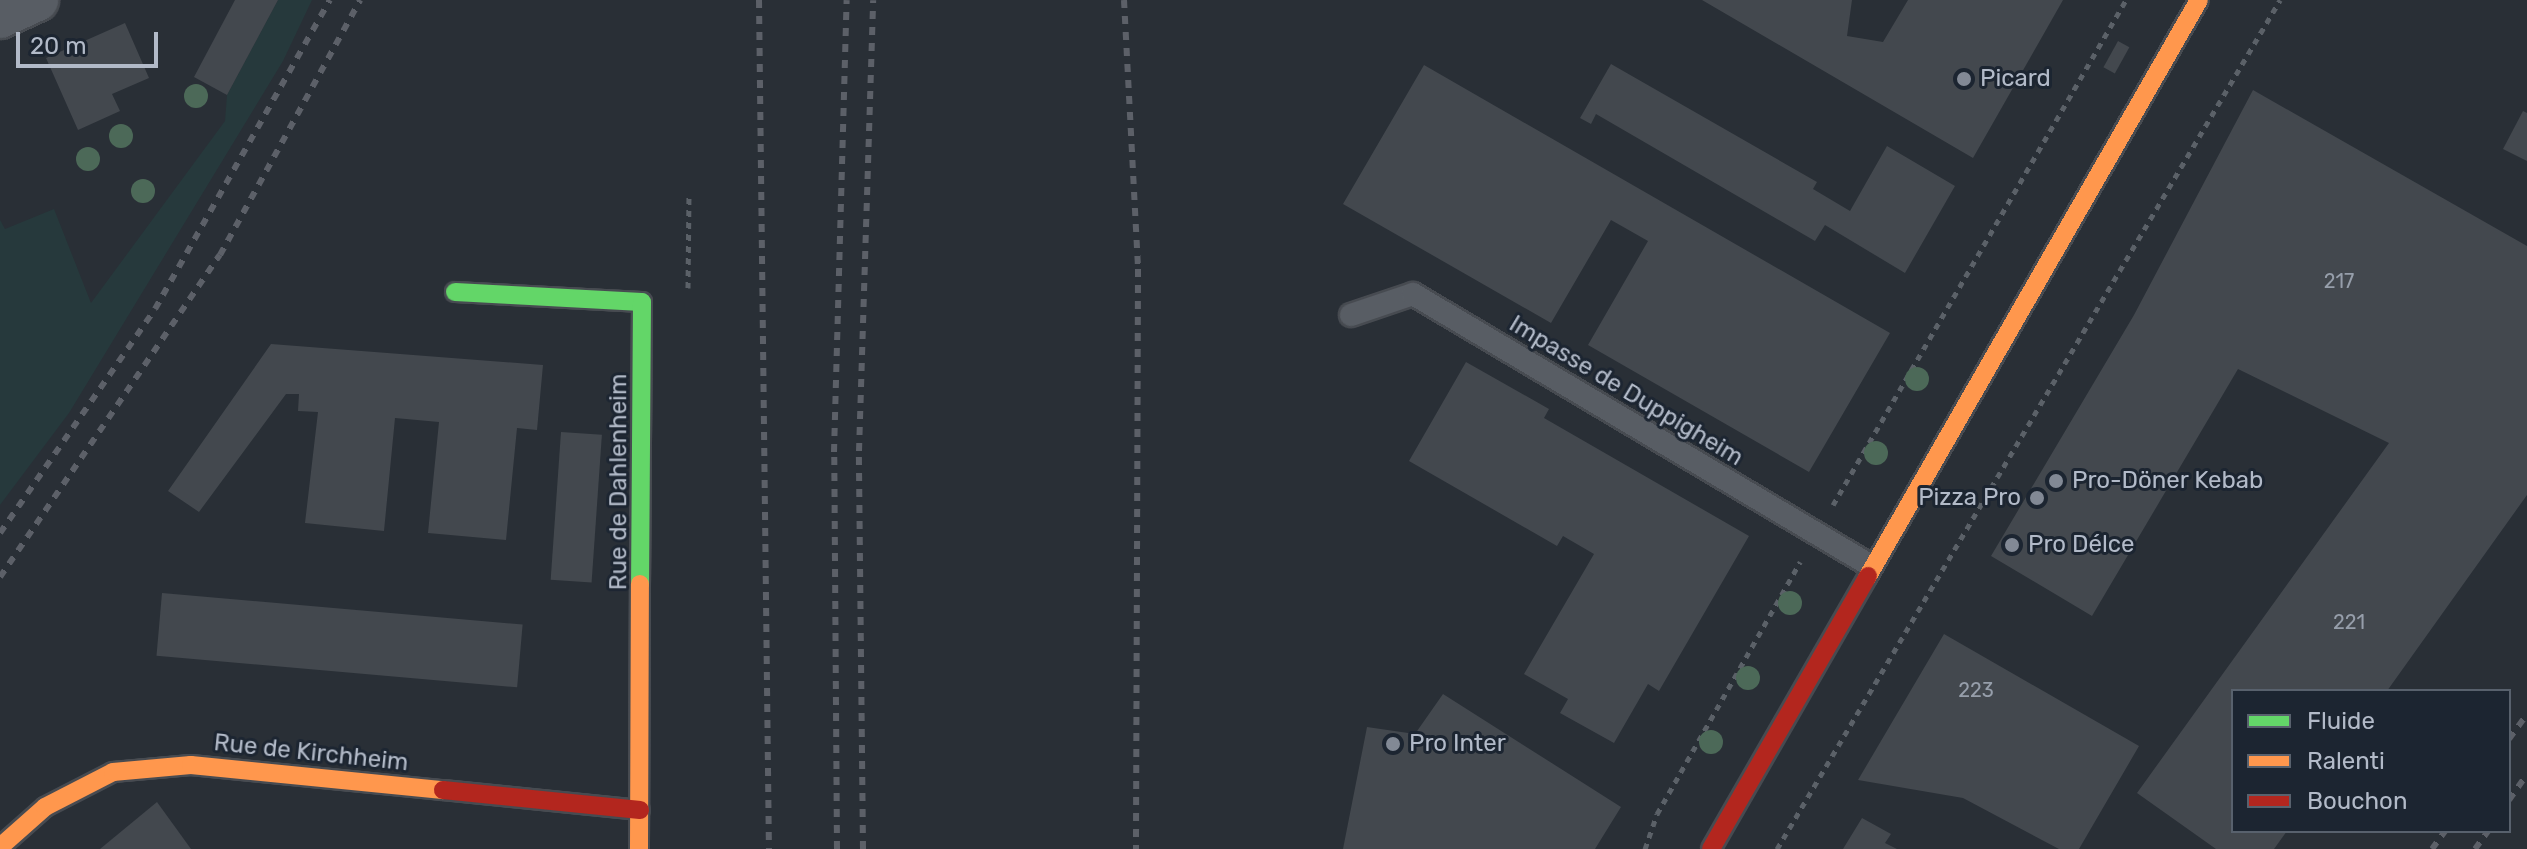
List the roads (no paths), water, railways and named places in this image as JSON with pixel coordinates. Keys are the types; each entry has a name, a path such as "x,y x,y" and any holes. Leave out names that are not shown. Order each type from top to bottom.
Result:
{"street":[{"path":"0,17 37,0"},
{"path":"1711,849 1868,564 2199,0"},
{"name":"Rue de Dahlenheim","path":"455,292 642,302 639,849"},
{"name":"Rue de Kirchheim","path":"0,847 45,807 113,772 191,765 640,810"}],"lane":[{"name":"Impasse de Duppigheim","path":"1351,315 1413,294 1868,564"}],"railway":[{"path":"0,533 155,309 330,0"},
{"path":"0,577 220,255 360,0"},
{"path":"759,0 769,849"},
{"path":"837,849 834,452 847,0"},
{"path":"863,849 859,451 873,0"},
{"path":"1124,0 1138,269 1136,849"},
{"path":"2511,736 2527,714"},
{"path":"2511,797 2527,774"},
{"path":"2432,849 2444,833"},
{"path":"2475,849 2487,833"}],"place":[{"name":"Picard","path":"1964,79"},
{"name":"Pro-Döner Kebab","path":"2056,481"},
{"name":"Pizza Pro","path":"2037,498"},
{"name":"Pro Délce","path":"2012,545"},
{"name":"Pro Inter","path":"1393,744"}]}
